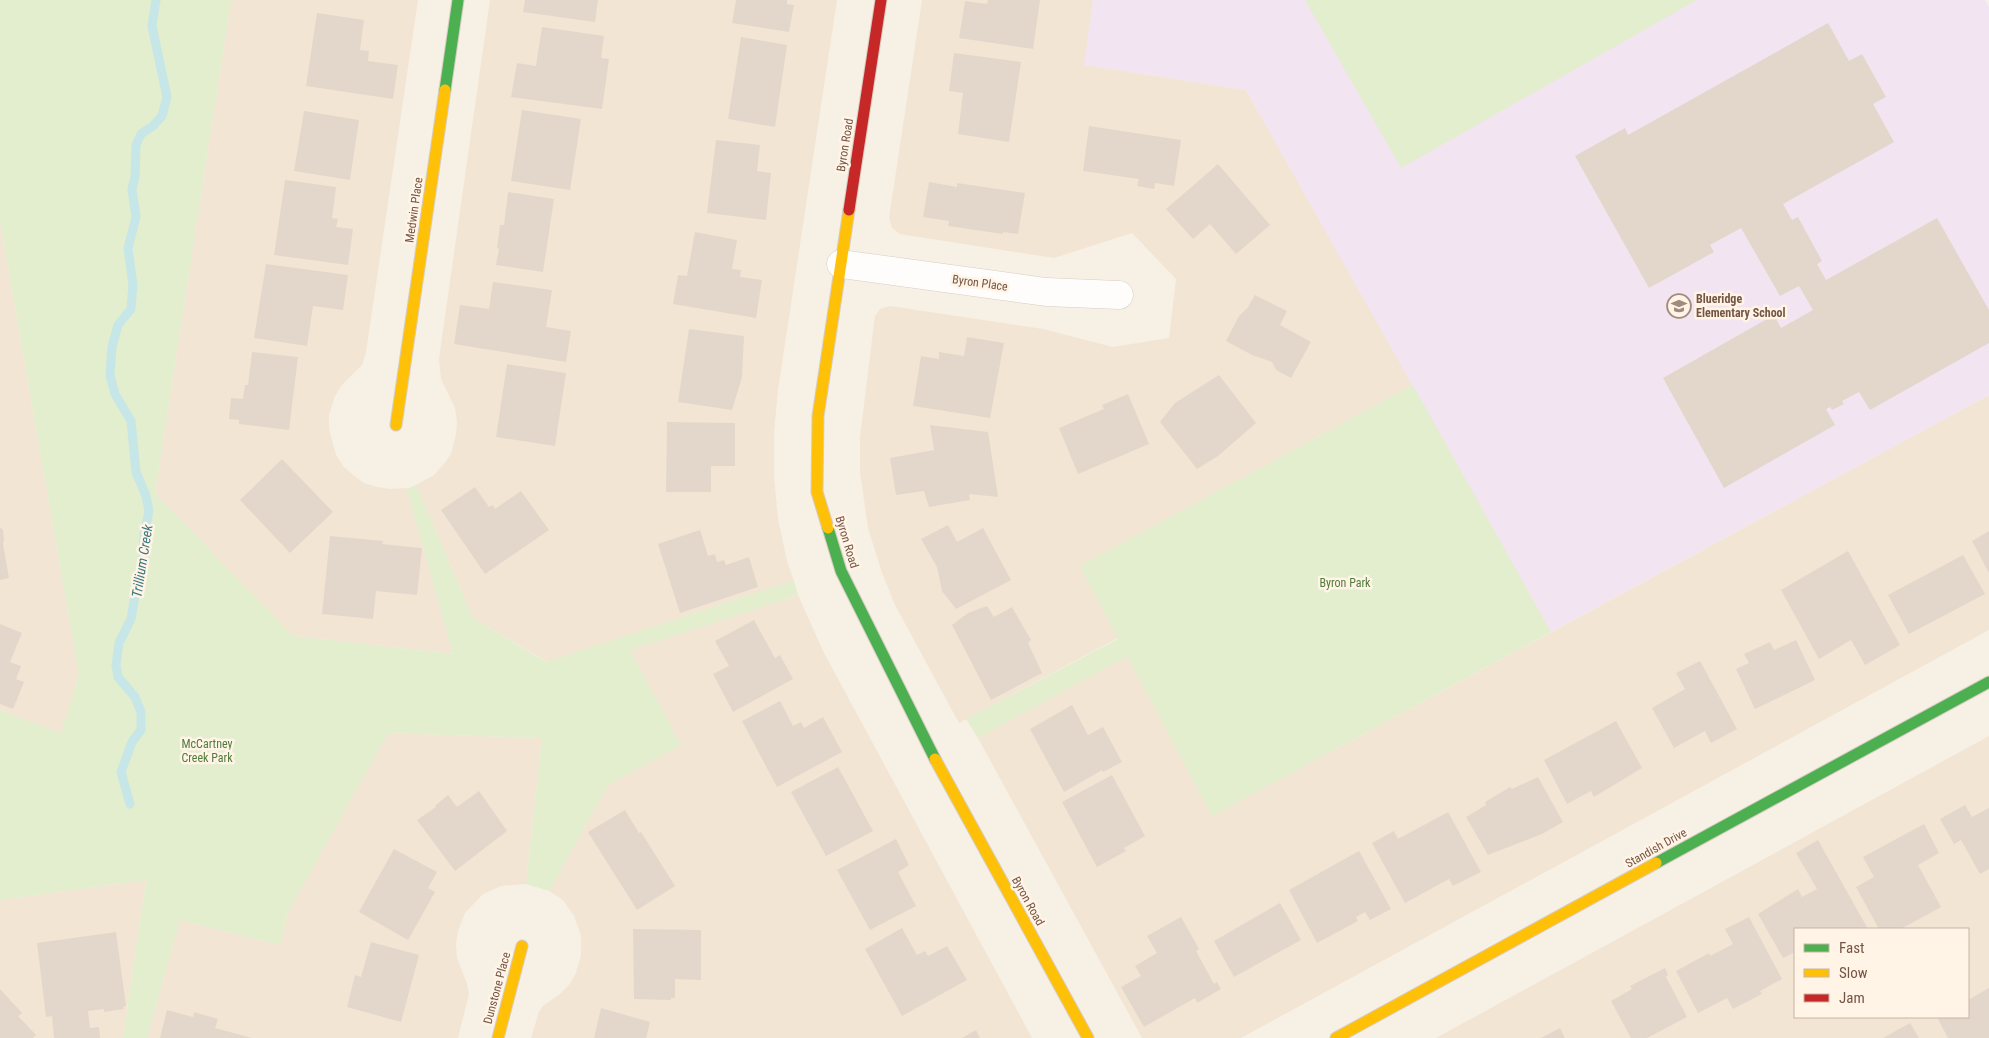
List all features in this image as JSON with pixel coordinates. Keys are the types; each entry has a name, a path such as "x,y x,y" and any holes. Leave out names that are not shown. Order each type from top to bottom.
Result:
{"street":[{"name":"Medwin Place","path":"396,425 458,0"},
{"name":"Byron Road","path":"881,0 818,416 817,492 840,571 931,751 1088,1038"},
{"name":"Byron Place","path":"841,264 1046,292 1119,295"},
{"name":"Standish Drive","path":"1336,1038 1989,682"},
{"name":"Dunstone Place","path":"498,1038 522,946"}],"shaded area":[{"path":"231,0 418,0 366,352 362,365 342,385 335,396 329,415 329,429 336,455 343,466 353,475 364,483 377,487 390,489 407,488 453,654 293,636 155,493"},
{"path":"490,0 837,0 778,390 774,433 774,476 778,519 787,561 794,581 547,662 473,618 416,485 434,475 443,465 451,454 456,434 455,408 441,379 439,359"},
{"path":"922,0 1093,0 1085,65 1246,90 1413,385 1080,566 1118,638 959,723 895,605 882,573 868,528 860,472 860,437 875,316 880,309 890,306 1043,329 1113,347 1169,338 1176,279 1132,233 1054,258 900,234 892,228 889,218"},
{"name":"Blueridge Elementary School","path":"1093,0 1985,0 1989,7 1989,395 1551,632 1246,90 1084,65"},
{"path":"0,221 79,675 61,733 0,710"},
{"path":"1989,395 1989,630 1241,1038 1142,1038 978,738 1127,656 1212,816"},
{"path":"798,595 823,651 1032,1038 531,1038 539,1012 543,1006 569,985 576,973 581,955 581,935 574,916 563,900 549,891 608,785 681,745 630,650"},
{"path":"388,733 542,738 526,884 501,886 483,894 465,913 458,931 456,944 457,958 469,994 458,1038 147,1038 180,920 280,945 288,912"},
{"path":"1989,736 1989,1038 1436,1038"},
{"path":"146,880 123,1038 0,1038 0,900"}],"green space":[{"name":"McCartney Creek Park","path":"0,0 231,0 155,493 293,636 453,654 407,489 416,485 473,618 546,662 792,581 794,581 798,595 630,650 681,745 608,785 549,891 526,884 542,738 388,733 288,912 280,945 180,920 147,1038 123,1038 146,880 0,900 0,710 61,733 79,675 0,221"},
{"path":"1305,0 1697,0 1401,168"},
{"name":"Byron Park","path":"1413,385 1551,632 1212,816 1127,656 978,738 966,719 1118,639 1080,566"}],"building":[{"path":"525,0 598,0 595,22 523,12"},
{"path":"736,0 787,0 787,4 794,5 789,32 732,23"},
{"path":"988,0 1040,0 1033,49 959,38 965,1 987,4"},
{"path":"317,13 364,20 360,50 369,51 368,61 398,65 393,99 306,86"},
{"path":"1828,23 1849,61 1862,54 1886,97 1873,104 1894,142 1783,204 1792,220 1798,217 1822,261 1817,264 1826,280 1937,218 1989,310 1989,343 1870,410 1859,392 1842,401 1844,404 1832,410 1830,407 1826,409 1835,425 1724,488 1663,378 1774,315 1781,328 1813,310 1799,286 1780,296 1741,228 1710,245 1714,252 1649,288 1575,156 1625,128 1628,135"},
{"path":"542,27 604,36 601,58 609,59 602,109 511,97 517,63 536,66"},
{"path":"741,37 787,45 775,127 728,119"},
{"path":"954,53 1021,62 1009,142 958,134 963,93 949,91"},
{"path":"522,110 581,119 570,190 511,181"},
{"path":"304,111 359,120 350,180 294,171"},
{"path":"1089,126 1181,140 1174,186 1155,183 1154,189 1137,186 1139,179 1083,171"},
{"path":"716,140 760,145 757,171 771,173 766,220 707,213"},
{"path":"1218,164 1270,225 1236,254 1210,224 1193,239 1166,209"},
{"path":"285,180 336,187 332,218 338,219 336,227 353,229 348,265 274,255"},
{"path":"929,182 957,187 957,183 1025,193 1018,234 1003,232 1003,234 948,226 949,221 923,217"},
{"path":"508,192 554,199 543,272 496,265 500,225 504,225"},
{"path":"695,232 737,240 732,269 741,270 740,277 762,280 756,318 673,304 678,275 687,276"},
{"path":"266,264 348,275 343,310 313,306 307,346 254,338"},
{"path":"493,282 552,290 546,327 571,331 566,362 454,344 460,305 489,309"},
{"path":"1255,295 1287,311 1280,325 1311,342 1291,378 1276,370 1272,362 1252,355 1226,341 1239,316 1248,307"},
{"path":"689,329 744,336 742,377 732,410 678,402"},
{"path":"967,337 1004,343 990,418 913,406 921,356 939,359 939,352 964,356"},
{"path":"252,352 298,357 289,430 239,424 239,420 229,419 231,398 243,399 245,385 248,385"},
{"path":"507,364 566,373 555,446 496,437"},
{"path":"1219,375 1256,423 1218,456 1197,469 1160,422 1175,403"},
{"path":"1128,394 1149,444 1078,474 1059,428 1104,409 1102,405"},
{"path":"667,422 735,423 735,466 711,466 711,492 666,492"},
{"path":"930,425 988,432 998,497 969,494 970,500 929,507 924,491 896,495 890,458 934,450"},
{"path":"282,459 333,512 290,553 240,500"},
{"path":"475,487 489,507 493,505 495,509 521,491 549,530 485,574 441,510"},
{"path":"948,525 957,542 983,528 1011,580 956,609 942,591 937,567 921,539"},
{"path":"0,527 3,530 3,544 9,578 0,580"},
{"path":"700,530 708,556 715,554 717,562 724,560 726,565 749,557 758,587 680,613 658,544"},
{"path":"1989,531 1989,573 1972,541"},
{"path":"330,536 383,541 382,544 422,548 417,595 376,591 373,619 322,614"},
{"path":"1848,551 1900,645 1865,665 1851,640 1819,659 1781,590"},
{"path":"1963,555 1985,594 1909,634 1888,595"},
{"path":"987,606 994,617 1012,607 1031,640 1028,643 1042,673 991,700 952,625 968,613"},
{"path":"754,620 775,658 780,655 793,679 733,712 713,674 729,666 715,641"},
{"path":"0,624 22,633 10,662 21,666 16,679 24,682 13,709 0,704"},
{"path":"1796,640 1815,680 1755,709 1736,669 1749,663 1744,654 1770,642 1774,650"},
{"path":"1700,661 1737,729 1711,743 1705,731 1674,748 1652,708 1685,689 1676,673"},
{"path":"780,701 793,726 801,722 804,728 823,717 842,752 777,787 742,721"},
{"path":"1072,705 1088,735 1103,727 1122,762 1103,772 1102,770 1064,792 1030,729"},
{"path":"1616,721 1642,768 1594,797 1591,791 1567,804 1544,760"},
{"path":"838,767 873,831 826,856 791,792"},
{"path":"1112,775 1145,836 1124,848 1126,851 1097,867 1062,802"},
{"path":"1538,777 1563,822 1542,834 1488,855 1466,817 1486,805 1485,802 1510,787 1512,789"},
{"path":"479,791 507,831 455,871 417,820 436,807 448,795 457,807"},
{"path":"1965,805 1972,817 1989,808 1989,869 1980,874 1961,840 1954,844 1940,819"},
{"path":"625,810 675,886 637,910 588,832"},
{"path":"1448,812 1481,872 1453,886 1449,879 1405,903 1372,843 1394,831 1398,839"},
{"path":"1924,824 1939,853 1918,865 1941,907 1903,928 1878,928 1856,887 1874,877 1863,857"},
{"path":"896,839 909,865 898,872 916,906 870,930 837,870"},
{"path":"1818,840 1867,928 1794,928 1794,952 1783,958 1758,914 1798,889 1802,897 1817,889 1796,853"},
{"path":"394,849 437,872 428,888 435,892 408,940 359,912"},
{"path":"1359,851 1391,909 1370,920 1365,912 1356,917 1358,921 1317,943 1289,890"},
{"path":"1280,903 1301,940 1234,977 1214,941"},
{"path":"1181,917 1199,949 1196,951 1214,984 1217,982 1221,989 1197,1003 1195,998 1144,1027 1121,987 1141,976 1135,966 1157,953 1147,936"},
{"path":"1749,917 1782,979 1760,991 1762,994 1733,1009 1727,998 1698,1013 1676,971 1709,953 1710,956 1733,944 1725,929"},
{"path":"902,928 917,955 925,951 928,956 947,946 967,980 902,1016 865,949"},
{"path":"633,929 701,930 701,980 675,979 675,998 671,998 671,1000 634,999"},
{"path":"116,932 126,1006 123,1007 124,1009 104,1012 104,1009 88,1011 90,1028 99,1027 100,1038 54,1038 52,1016 46,1017 37,943"},
{"path":"371,942 419,955 401,1022 347,1007 355,975 361,977"},
{"path":"1665,968 1668,975 1666,977 1687,1017 1647,1038 1631,1038 1611,1001 1632,989 1630,986"},
{"path":"1989,988 1989,1038 1948,1038 1938,1018 1969,1018 1969,999"},
{"path":"0,989 22,1013 18,1016 36,1035 33,1038 0,1038"},
{"path":"601,1008 650,1022 646,1038 594,1038"},
{"path":"167,1010 193,1017 194,1012 218,1019 215,1028 252,1038 160,1038"},
{"path":"1910,1023 1919,1038 1883,1038"},
{"path":"1560,1028 1565,1038 1541,1038"},
{"path":"976,1030 980,1038 962,1038"}],"waterway":[{"name":"Trillium Creek","path":"130,804 121,772 132,742 141,730 141,712 135,697 118,677 116,665 119,643 131,619 142,573 144,535 149,511 146,496 136,472 131,421 115,394 110,375 112,347 118,325 131,309 133,285 128,248 136,217 132,189 135,177 136,145 141,134 153,126 162,116 167,97 152,26 156,0"}],"traffic: fast":[{"path":"445,90 458,0"},
{"path":"828,528 841,571 935,759"},
{"path":"1656,863 1989,682"}],"traffic: slow":[{"path":"396,425 445,90"},
{"path":"828,528 817,492 818,416 849,210"},
{"path":"935,759 1088,1038"},
{"path":"1336,1038 1656,863"},
{"path":"498,1038 522,946"}],"traffic: jam":[{"path":"849,210 881,0"}],"place":[{"name":"Blueridge Elementary School","path":"1679,306"}]}
